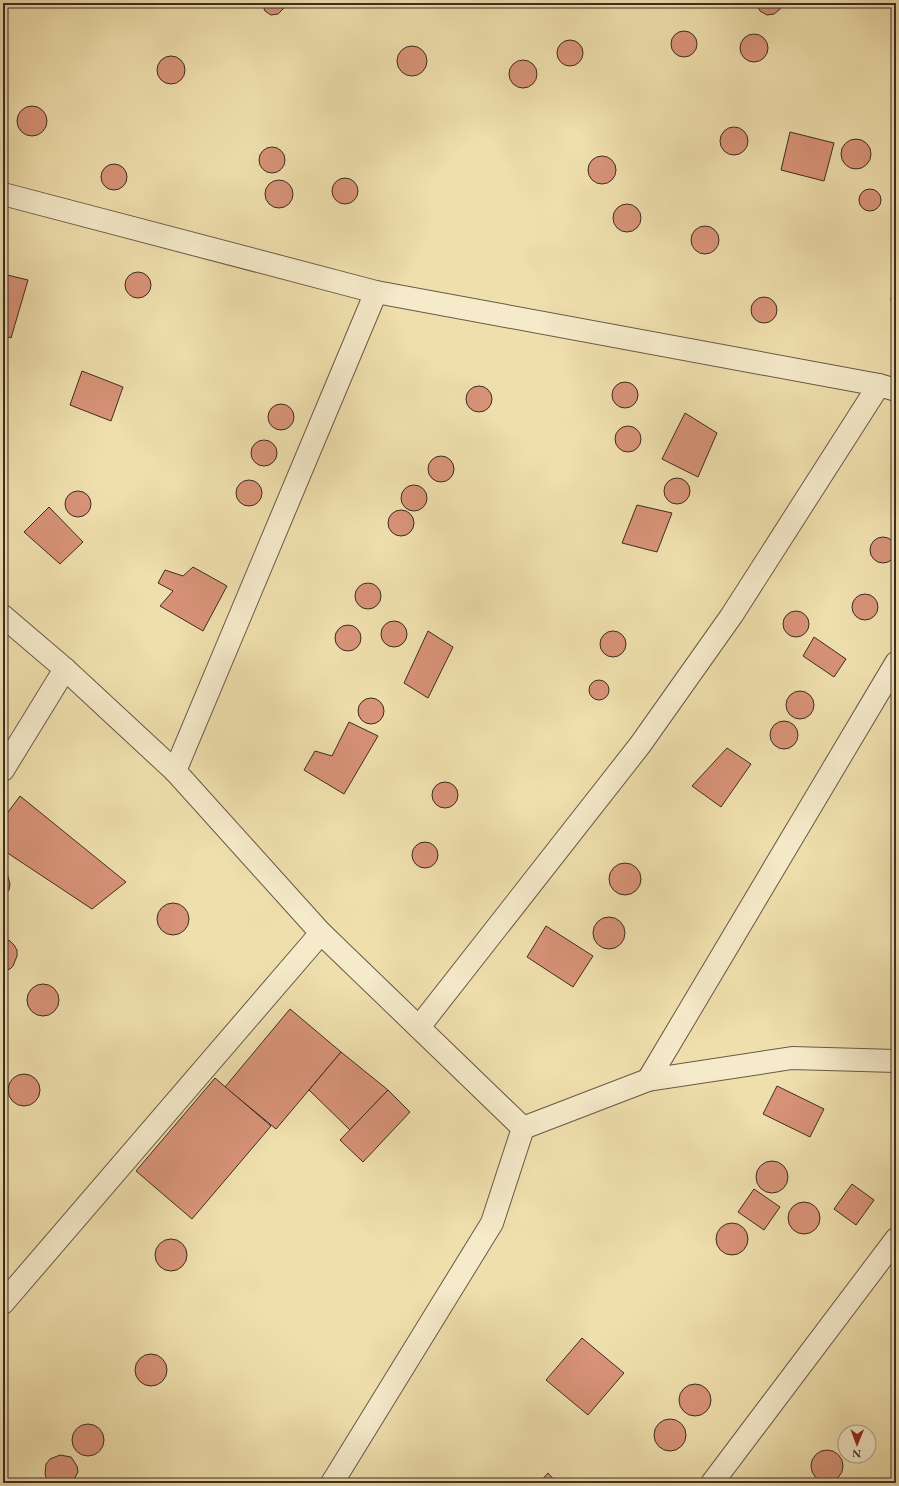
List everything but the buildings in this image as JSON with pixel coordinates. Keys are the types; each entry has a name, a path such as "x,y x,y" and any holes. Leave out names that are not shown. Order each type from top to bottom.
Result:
{"street":[{"path":"3,194 376,292 887,388 732,615 644,738 419,1027"},
{"path":"175,771 376,292"},
{"path":"3,616 65,669 175,771 321,933 523,1128"},
{"path":"648,1080 896,663"},
{"path":"3,770 65,669"},
{"path":"3,1303 321,933"},
{"path":"523,1128 648,1080 792,1058 896,1061"},
{"path":"332,1483 492,1223 523,1128"},
{"path":"712,1483 896,1239"}]}
